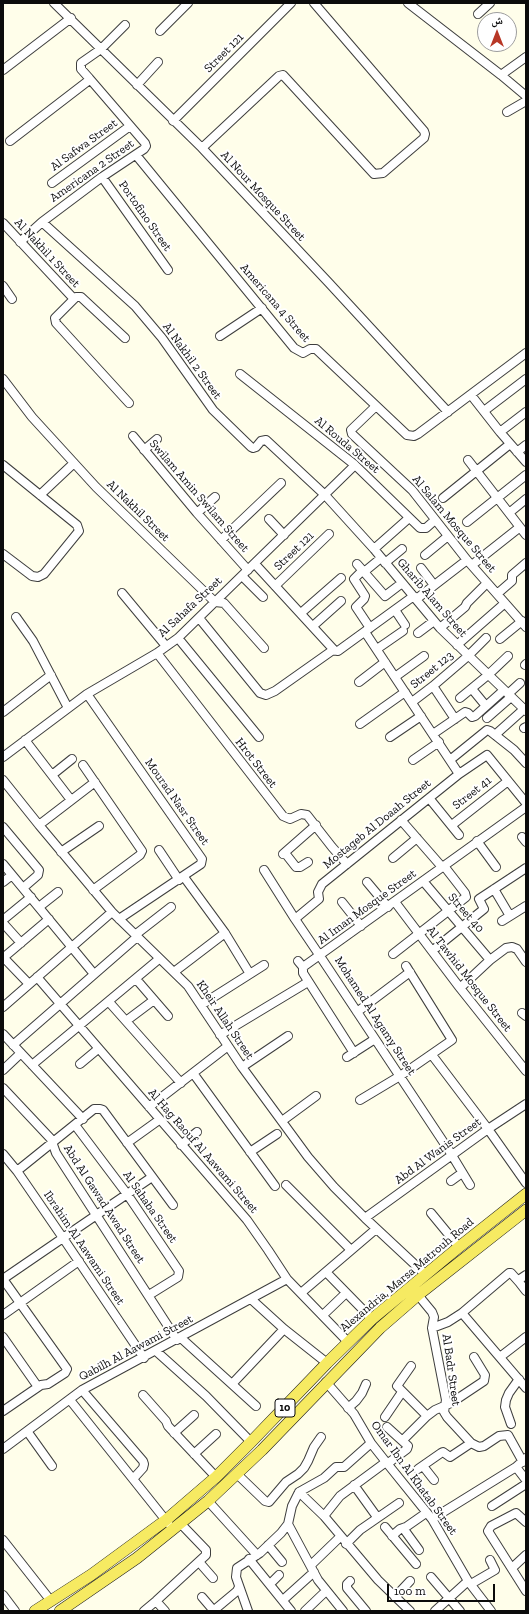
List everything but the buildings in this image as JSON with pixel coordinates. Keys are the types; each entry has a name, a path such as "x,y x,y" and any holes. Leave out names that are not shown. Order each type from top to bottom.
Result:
{"main road":[{"name":"Alexandria, Marsa Matrouh Road","path":"35,1611 122,1553 166,1520 216,1477 327,1363 372,1320 425,1274 526,1194"},
{"name":"Alexandria, Marsa Matrouh Road","path":"65,1610 137,1558 208,1501 238,1474 380,1328 418,1295 526,1210"}],"street":[{"name":"Al Nour Mosque Street","path":"54,3 202,148 448,412"},
{"path":"160,31 188,3"},
{"name":"Street 121","path":"173,121 291,3"},
{"path":"202,148 279,76 283,74 374,174 383,173 422,139 425,134 423,129 314,3"},
{"path":"408,3 526,96"},
{"path":"480,12 490,3"},
{"path":"3,70 71,18"},
{"path":"102,49 125,25"},
{"name":"Americana 2 Street","path":"20,242 42,222 102,177 136,155 146,146 81,69 81,63 102,49"},
{"path":"501,75 526,57"},
{"path":"138,85 158,62"},
{"path":"10,142 88,81 89,78"},
{"path":"507,112 526,101"},
{"name":"Al Safwa Street","path":"52,183 130,126"},
{"name":"Americana 4 Street","path":"136,155 298,352 303,353 310,349 316,349 375,407 404,433 414,436 448,412"},
{"name":"Portofino Street","path":"102,177 168,270"},
{"name":"Al Nakhil 2 Street","path":"42,222 135,306 162,338 213,410 251,447 256,447 261,441 266,440 325,494"},
{"name":"Al Nakhil 1 Street","path":"3,223 74,299"},
{"path":"3,286 12,299"},
{"path":"125,338 82,298 77,296 56,316 55,321 129,403"},
{"path":"220,336 262,308"},
{"path":"448,412 525,357"},
{"name":"Al Rouda Street","path":"240,374 355,465 422,529 426,528 435,520"},
{"name":"Al Nakhil Street","path":"3,379 32,417 96,488 215,602 224,603 264,648"},
{"path":"484,411 526,379"},
{"path":"471,395 526,462"},
{"name":"Al Salam Mosque Street","path":"375,407 351,430 352,434 412,490 469,563 524,624"},
{"path":"500,432 526,412"},
{"name":"Swilam Amin Swilam Street","path":"133,436 196,512 248,570"},
{"path":"144,450 157,439"},
{"path":"443,498 510,444"},
{"path":"517,452 526,446"},
{"path":"468,460 526,534"},
{"path":"40,495 74,463"},
{"path":"3,465 76,524 79,529 78,533 44,574 38,577 32,576 3,554"},
{"name":"Al Sahafa Street","path":"3,758 87,694 157,653 178,638 355,465"},
{"path":"467,522 498,499 526,475"},
{"path":"221,540 281,483"},
{"name":"Gharib Alam Street","path":"325,494 374,549 440,628 508,694 524,707"},
{"path":"196,512 215,497"},
{"path":"509,513 526,499"},
{"path":"374,549 409,518"},
{"path":"269,520 284,535"},
{"path":"199,618 260,693 266,695 275,691 334,650 338,651 414,597 419,597 434,585 469,563 520,527"},
{"name":"Street 121","path":"275,586 329,534"},
{"path":"425,554 448,536"},
{"path":"402,549 354,579 364,596 364,599 356,607 385,662 460,774"},
{"path":"497,594 512,581 512,575 526,563"},
{"path":"254,564 334,650"},
{"path":"357,564 385,596 402,583"},
{"path":"421,568 434,585"},
{"path":"242,576 264,597"},
{"path":"301,613 341,578"},
{"path":"440,628 465,607 467,603 487,583"},
{"path":"122,593 166,646"},
{"path":"312,626 341,601"},
{"path":"457,645 505,603"},
{"path":"377,649 404,628 395,610"},
{"path":"16,618 33,641 68,708"},
{"path":"418,633 434,621"},
{"path":"500,639 524,624"},
{"path":"178,638 259,737"},
{"name":"Street 123","path":"412,702 468,656 486,638"},
{"name":"Hrot Street","path":"157,653 283,816 290,819 300,814 306,814 347,864"},
{"path":"395,677 424,656"},
{"path":"460,698 508,656"},
{"path":"359,682 385,662"},
{"path":"3,712 51,675"},
{"path":"487,718 520,683"},
{"path":"433,686 455,719"},
{"path":"472,689 486,706"},
{"path":"360,724 405,692"},
{"name":"Mourad Nasr Street","path":"87,694 170,815 200,855 202,864 119,919"},
{"path":"433,734 466,712 471,716 474,716 486,706 508,694"},
{"path":"496,735 524,707"},
{"path":"390,737 421,716"},
{"path":"450,760 484,731 490,731 514,750 526,762"},
{"path":"25,740 71,800"},
{"path":"413,760 438,742"},
{"name":"Mostageb Al Doaah Street","path":"295,920 319,899 318,892 322,884 429,798 487,755 508,781"},
{"path":"52,775 72,759"},
{"path":"83,765 142,851 140,855 93,890"},
{"name":"Kheir Allah Street","path":"3,780 39,826 112,912 188,986 242,1067 317,1167 334,1187 376,1229 425,1274"},
{"path":"508,781 526,803"},
{"name":"Street 41","path":"452,825 508,781"},
{"path":"39,826 95,782"},
{"name":"Street 41","path":"429,798 459,835"},
{"name":"Al Iman Mosque Street","path":"375,1039 350,1055 303,973 301,964 320,956 526,807"},
{"path":"393,954 465,898 466,895 401,820"},
{"path":"308,862 302,867 296,867 284,854 316,825"},
{"path":"61,852 99,826"},
{"path":"3,827 40,870 38,875 23,888"},
{"path":"393,858 417,838"},
{"path":"477,841 496,867"},
{"path":"158,850 225,933 250,974"},
{"path":"3,864 94,974"},
{"path":"432,951 484,909 479,901 480,899 526,868"},
{"name":"Mohamed Al Agamy Street","path":"264,870 295,920 400,1076 470,1185"},
{"path":"3,882 12,874"},
{"name":"Street 40","path":"423,881 448,911 463,926 490,960"},
{"path":"367,882 391,904"},
{"path":"494,889 510,916"},
{"path":"39,907 58,892"},
{"path":"21,943 3,921 31,897"},
{"path":"342,902 361,926"},
{"name":"Al Tawhid Mosque Street","path":"391,904 419,934 526,1071"},
{"path":"502,921 526,906"},
{"path":"13,1045 136,936 171,908"},
{"path":"3,1007 112,912"},
{"path":"29,984 3,957 49,920"},
{"path":"174,972 225,933"},
{"path":"460,988 490,960 506,948 512,947 517,949 526,962"},
{"path":"32,1065 160,959"},
{"path":"201,1005 264,965"},
{"path":"357,1012 408,969 452,1039 451,1042 400,1076 360,1100"},
{"name":"Al Hag Raouf Al Aawami Street","path":"37,977 247,1220 287,1279 348,1342"},
{"path":"136,979 168,1016"},
{"path":"220,1034 308,982"},
{"path":"126,1021 154,1000"},
{"path":"109,1002 180,1083"},
{"path":"3,1034 83,1119"},
{"path":"242,1067 288,1036"},
{"path":"148,1107 228,1046"},
{"path":"80,1064 98,1049"},
{"path":"3,1070 21,1053"},
{"path":"432,1054 526,1183"},
{"path":"193,1073 275,1186"},
{"name":"Abd Al Gawad Awad Street","path":"3,1088 53,1142 56,1153 149,1296 179,1339 233,1383 256,1406"},
{"path":"282,1121 316,1096"},
{"name":"Abd Al Wanis Street","path":"365,1218 488,1129 526,1105"},
{"path":"17,1172 96,1108 103,1110 173,1205"},
{"path":"127,1143 159,1120"},
{"name":"Al Sahaba Street","path":"75,1125 127,1194 180,1272 178,1277 149,1296"},
{"path":"181,1145 197,1132"},
{"path":"250,1152 277,1134"},
{"name":"Ibrahim Al Aawami Street","path":"3,1154 6,1164 17,1172 144,1358"},
{"path":"451,1181 462,1173"},
{"path":"3,1411 38,1387 50,1383 67,1371 66,1366 3,1279 152,1177"},
{"path":"286,1185 351,1250"},
{"path":"431,1213 459,1247"},
{"path":"301,1293 376,1229"},
{"path":"3,1315 79,1261"},
{"path":"326,1272 372,1320"},
{"path":"432,1328 448,1322 462,1314 509,1273 511,1273 526,1291"},
{"path":"519,1282 520,1279 526,1276"},
{"name":"Qabilh Al Aawami Street","path":"3,1449 82,1390 144,1358 287,1279"},
{"path":"323,1315 346,1293"},
{"name":"Al Badr Street","path":"418,1295 432,1312 434,1317 432,1328 446,1400 444,1412 471,1443"},
{"path":"251,1299 284,1329 327,1363"},
{"path":"462,1314 526,1388"},
{"path":"233,1383 284,1329"},
{"path":"500,1357 526,1337"},
{"path":"3,1338 38,1387"},
{"path":"156,1351 206,1396 251,1442"},
{"path":"403,1440 427,1416 435,1410 458,1399 485,1378 486,1375 474,1357"},
{"path":"411,1366 397,1384 398,1388 427,1416"},
{"path":"511,1424 506,1407 506,1400 519,1379"},
{"name":"Omar Ibn Al Khatab Street","path":"326,1382 365,1430 371,1443 386,1463 432,1519 469,1583 490,1611"},
{"path":"348,1408 359,1397 366,1384"},
{"path":"82,1390 143,1461 143,1468 133,1479"},
{"path":"385,1417 402,1392"},
{"path":"143,1395 166,1421 174,1433 216,1477"},
{"path":"70,1400 166,1520 206,1550 206,1555 199,1562 144,1611"},
{"path":"174,1433 194,1415"},
{"path":"324,1516 336,1501 354,1485 408,1449 408,1446 403,1440 387,1427"},
{"path":"27,1431 52,1466"},
{"path":"194,1454 216,1434"},
{"path":"434,1480 421,1467 441,1453 445,1453 448,1457 452,1456 471,1443 479,1447 484,1446 499,1436 508,1435 522,1462 526,1480"},
{"path":"238,1474 265,1501 269,1502 286,1482 304,1468 314,1447 322,1437"},
{"path":"248,1611 235,1572 237,1568 268,1545 288,1524 292,1506 299,1492 324,1478 336,1467 344,1467 371,1443"},
{"path":"432,1519 522,1462"},
{"path":"492,1506 526,1484"},
{"path":"354,1485 377,1517"},
{"path":"299,1492 324,1516 346,1544 410,1611"},
{"path":"208,1501 253,1557 270,1584 292,1611"},
{"path":"346,1544 360,1530 399,1503"},
{"path":"392,1536 426,1513"},
{"path":"525,1587 488,1531 491,1526 516,1513 526,1522"},
{"path":"288,1524 318,1580 343,1611"},
{"path":"385,1527 416,1564"},
{"path":"403,1528 419,1550"},
{"path":"283,1600 340,1537"},
{"path":"3,1540 51,1601"},
{"path":"268,1545 282,1562"},
{"path":"512,1568 526,1555"},
{"path":"435,1611 469,1583 495,1570 490,1560"},
{"path":"199,1562 213,1578"},
{"path":"270,1584 279,1575"},
{"path":"431,1577 460,1611"},
{"path":"350,1581 347,1584 347,1588 366,1611"},
{"path":"395,1597 410,1581"},
{"path":"202,1597 213,1611 237,1591 239,1587"},
{"path":"305,1611 326,1591"},
{"path":"3,1595 15,1611"},
{"path":"156,1601 165,1611"}]}
